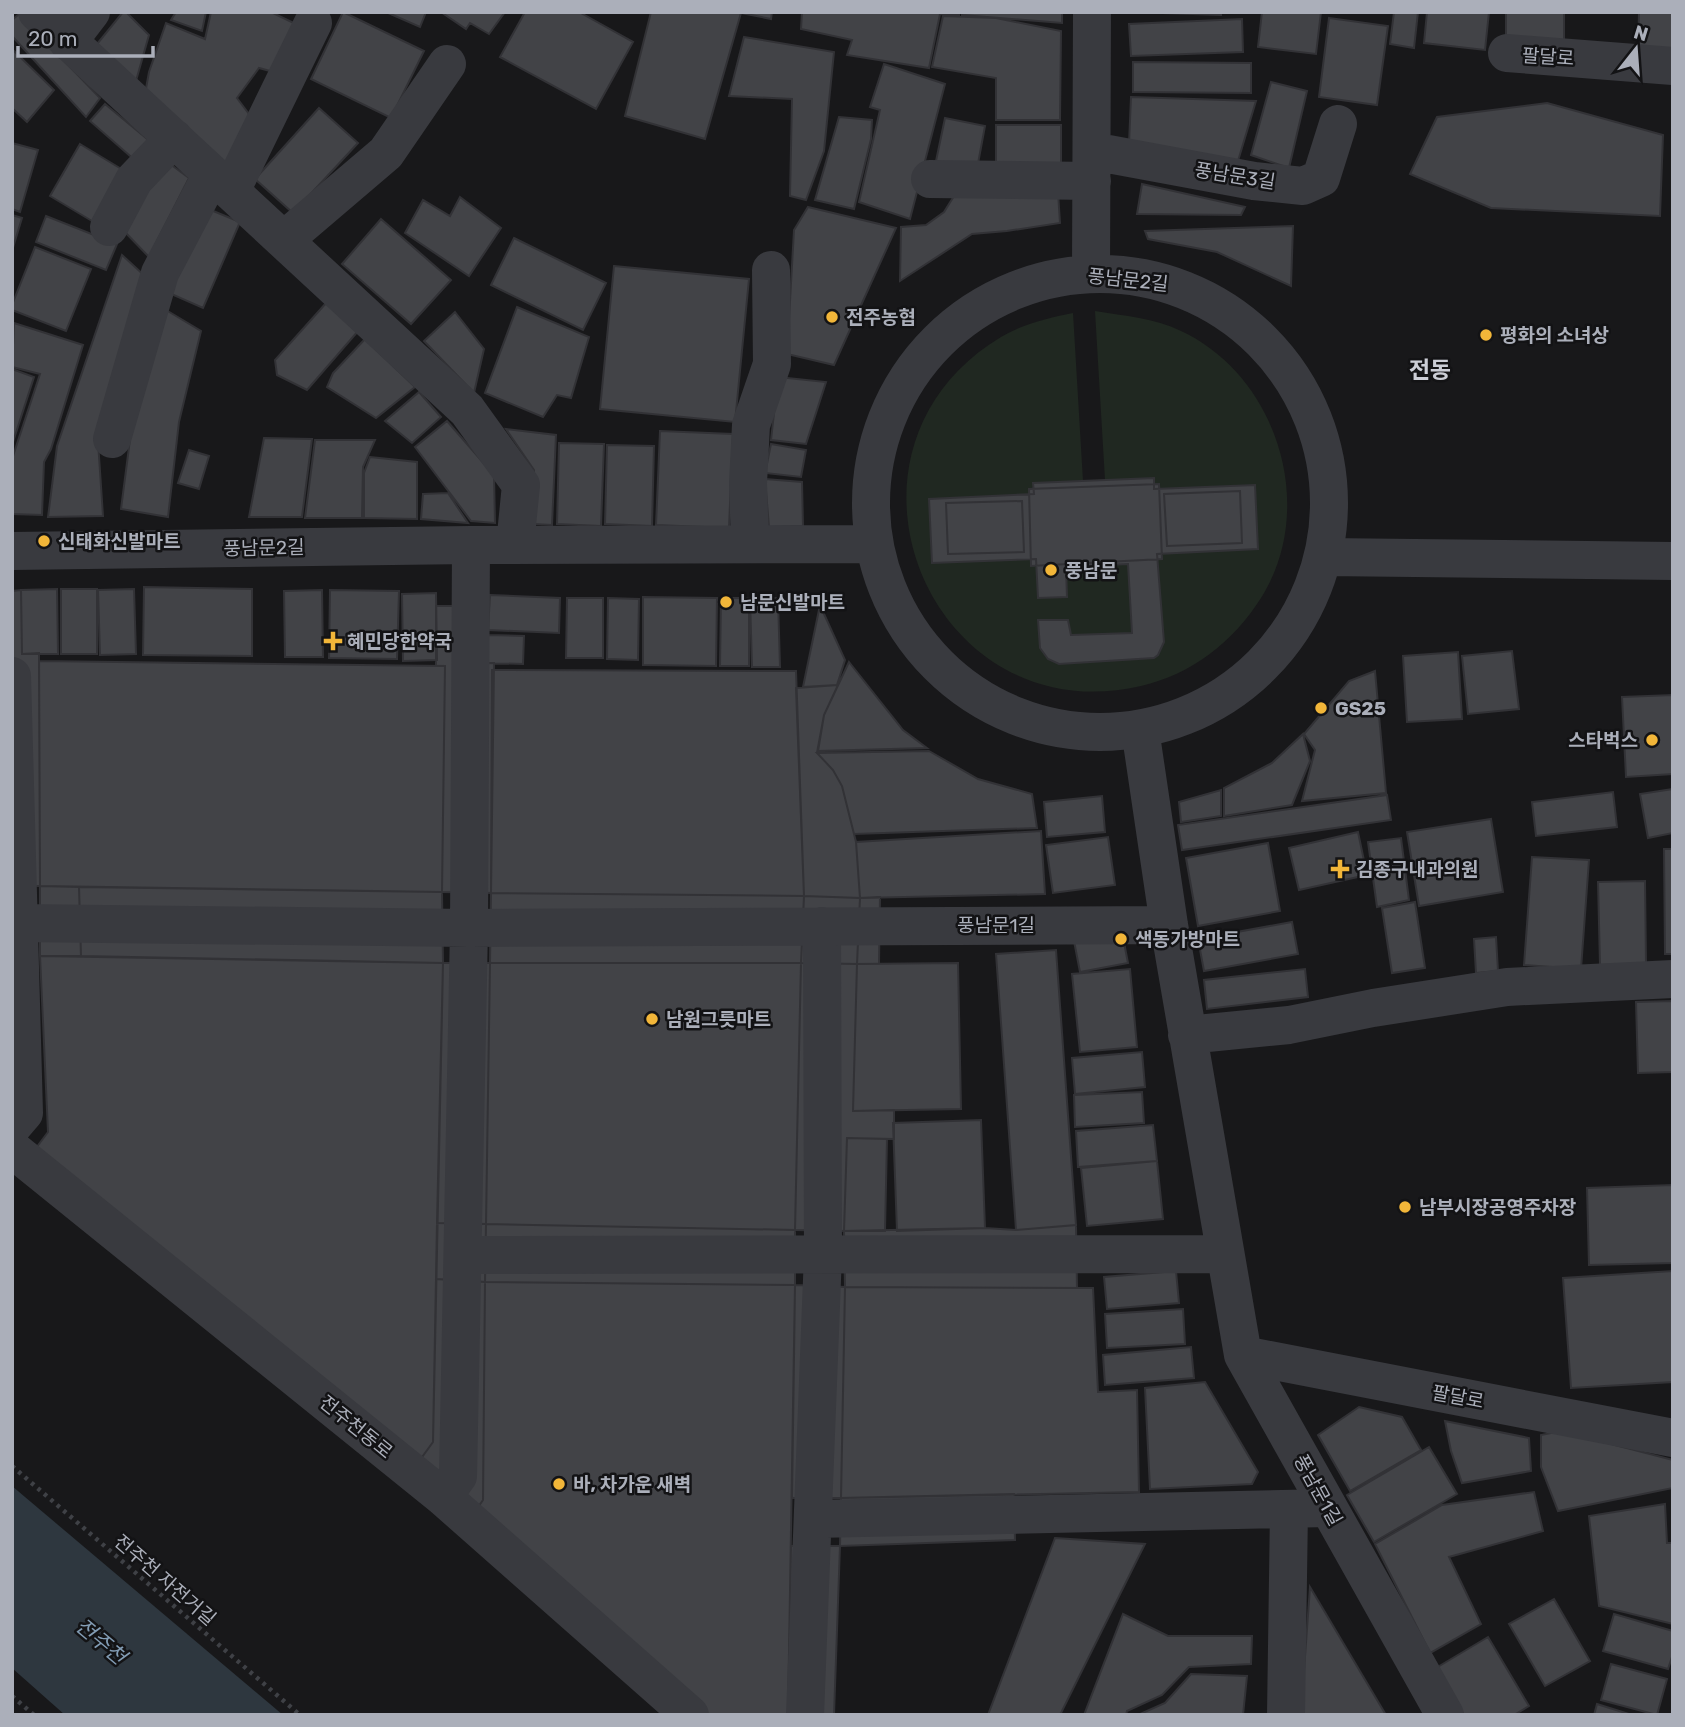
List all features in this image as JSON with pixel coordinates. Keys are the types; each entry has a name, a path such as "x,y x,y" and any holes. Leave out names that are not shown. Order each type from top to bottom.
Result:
{"street":[{"path":"37,12 467,411 521,485 515,545"},
{"path":"68,42 91,12"},
{"path":"1091,272 1092,12"},
{"path":"112,439 160,273 222,182 313,23"},
{"name":"팔달로","path":"1507,54 1673,66"},
{"path":"284,240 386,153 447,64"},
{"name":"풍남문3길","path":"930,179 1092,166 1303,186 1321,178 1338,124"},
{"path":"109,227 134,180 174,138"},
{"path":"751,544 748,483 751,425 772,364 771,270"},
{"name":"풍남문2길","path":"1091,272 1175,285 1249,326 1303,392 1329,473 1325,557 1306,607 1277,651 1238,688 1192,714 1140,729 1090,732 1040,724 994,706 953,678 918,642 892,598 872,544 872,471 896,395 945,332 1012,289 1091,272"},
{"name":"풍남문2길","path":"12,551 471,545 872,544"},
{"path":"443,1497 458,1476 464,1255 471,545"},
{"path":"1325,557 1673,561"},
{"path":"12,676 24,1113 12,1127"},
{"name":"풍남문1길","path":"1140,729 1169,925 1243,1355 1445,1715"},
{"name":"풍남문1길","path":"19,923 468,928 1169,925"},
{"path":"805,1715 823,1254 822,926"},
{"path":"1188,1035 1289,1025 1373,1008 1507,987 1673,979"},
{"name":"전주천동로","path":"12,1149 443,1497 690,1715"},
{"path":"464,1255 1225,1254"},
{"name":"팔달로","path":"1243,1355 1673,1438"},
{"path":"814,1519 1328,1508"},
{"path":"1286,1715 1289,1509"}],"path":[{"name":"전주천 자전거길","path":"12,1466 300,1715"},
{"path":"12,1696 34,1715"}],"shaded area":[{"path":"1095,311 1150,320 1181,331 1215,352 1242,379 1264,412 1279,448 1286,486 1286,525 1278,563 1261,598 1238,629 1210,654 1160,681 1141,686 1066,690 1003,668 954,627 921,572 907,510 914,446 944,386 1001,337 1036,322 1073,313 1083,481 1105,480"}],"water":[{"name":"전주천","path":"12,1486 283,1715 65,1715 12,1668"}],"building":[{"path":"123,12 149,35 134,88 97,44"},
{"path":"176,12 206,12 202,31 171,20"},
{"path":"211,12 271,12 300,26 277,73 259,68 237,98 255,122 230,170 145,94 149,72 166,23 205,39"},
{"path":"343,12 424,51 391,118 311,79"},
{"path":"386,12 426,12 420,27"},
{"path":"441,12 505,12 489,34 470,23 466,29"},
{"path":"525,12 579,12 633,42 596,109 500,57"},
{"path":"651,12 772,12 771,19 741,13 705,139 625,116"},
{"path":"802,12 959,12 959,15 940,14 929,68 847,55 852,40 801,29"},
{"path":"962,12 1062,12 1062,23 962,15"},
{"path":"1132,12 1221,12 1221,15"},
{"path":"1262,12 1321,12 1316,54 1258,47"},
{"path":"1394,12 1418,12 1414,48 1390,44"},
{"path":"1427,12 1489,12 1485,50 1424,43"},
{"path":"1506,12 1564,12 1564,43 1506,42"},
{"path":"1639,12 1673,12 1673,55 1638,54"},
{"path":"19,14 100,98 86,117 12,36 12,20"},
{"path":"943,16 996,18 1061,31 1060,120 996,120 996,78 932,67"},
{"path":"1329,18 1388,26 1377,105 1319,97"},
{"path":"1242,19 1243,52 1131,56 1129,24"},
{"path":"744,37 834,52 824,151 806,200 790,196 792,99 729,96"},
{"path":"12,49 54,90 27,122 12,108"},
{"path":"1133,62 1251,63 1251,93 1133,92"},
{"path":"884,64 945,84 910,219 859,202 880,110 870,107"},
{"path":"1271,82 1307,91 1289,168 1251,155"},
{"path":"1131,97 1256,101 1238,161 1129,144"},
{"path":"1547,103 1663,135 1660,216 1491,208 1410,174 1437,117"},
{"path":"105,104 152,143 137,162 90,121"},
{"path":"319,108 358,143 293,213 255,179"},
{"path":"839,117 872,120 871,139 854,209 815,200"},
{"path":"945,118 985,126 977,169 936,161"},
{"path":"996,125 1061,125 1061,168 996,168"},
{"path":"12,143 38,150 20,212 12,209"},
{"path":"80,144 128,173 97,224 50,196"},
{"path":"166,161 189,178 149,257 123,230"},
{"path":"1142,184 1245,207 1241,215 1137,214"},
{"path":"959,188 1058,192 1060,223 972,234 900,281 901,227 926,225 944,212"},
{"path":"460,197 501,228 469,276 405,233 423,200 450,216"},
{"path":"808,207 896,228 834,365 787,354 794,230"},
{"path":"206,208 240,222 203,308 169,293"},
{"path":"12,215 22,218 12,251"},
{"path":"46,216 117,244 106,270 36,242"},
{"path":"381,219 451,280 411,324 342,264"},
{"path":"1293,226 1291,286 1217,252 1148,239 1145,231"},
{"path":"514,238 606,283 583,330 491,285"},
{"path":"35,247 91,269 66,331 12,310"},
{"path":"122,255 146,277 98,441 103,516 48,517 57,446"},
{"path":"614,266 749,279 735,422 600,409"},
{"path":"327,302 359,330 307,390 277,375 275,360"},
{"path":"161,307 201,331 179,422 168,517 121,509 136,393"},
{"path":"517,307 589,337 571,398 557,395 543,417 485,393"},
{"path":"455,312 484,349 474,393 424,341"},
{"path":"14,323 83,345 51,449 44,462 42,515 12,514 12,459 40,374 12,367"},
{"path":"365,339 415,387 376,418 327,387 333,373"},
{"path":"12,369 34,377 12,445"},
{"path":"778,377 826,382 806,444 771,440"},
{"path":"419,392 441,417 412,443 385,421"},
{"path":"447,421 494,475 495,523 471,521 415,447"},
{"path":"506,429 556,435 552,525 533,524 534,470"},
{"path":"660,431 733,434 729,528 656,525"},
{"path":"264,438 312,439 302,517 249,517"},
{"path":"315,440 375,440 363,467 362,518 305,518"},
{"path":"559,443 604,444 601,526 557,524"},
{"path":"771,444 806,450 801,477 765,473"},
{"path":"607,445 654,446 652,526 605,524"},
{"path":"189,450 209,456 199,489 178,483"},
{"path":"370,457 417,462 417,519 364,518 364,473"},
{"name":"풍남문","path":"1154,478 1154,489 1255,485 1258,549 1157,554 1164,642 1154,658 1059,664 1048,659 1040,648 1038,620 1068,620 1071,635 1132,633 1128,564 1066,567 1067,597 1038,598 1036,559 932,563 929,499 1034,494 1033,483"},
{"path":"765,479 802,482 803,526 769,527"},
{"path":"1159,484 1162,559 1031,566 1029,489"},
{"path":"1240,491 1242,543 1167,546 1164,494"},
{"path":"448,493 468,523 421,519 423,494"},
{"path":"1022,501 1024,552 948,554 946,503"},
{"path":"144,587 252,589 252,656 143,655"},
{"path":"57,589 58,654 22,654 21,590"},
{"path":"61,589 97,589 97,654 61,654"},
{"path":"134,589 136,654 100,655 98,590"},
{"path":"21,590 22,654 39,653 40,886 12,886 12,591"},
{"path":"322,590 323,657 285,657 284,591"},
{"path":"330,590 399,591 397,659 329,658"},
{"path":"436,593 437,660 403,661 402,594"},
{"path":"490,595 560,598 559,633 488,630"},
{"path":"643,597 717,598 716,666 643,665"},
{"path":"567,598 603,598 603,658 566,658"},
{"path":"608,598 639,599 638,660 607,659"},
{"path":"721,598 749,598 749,666 720,666"},
{"path":"778,598 780,667 752,667 750,599"},
{"path":"820,605 845,660 837,685 803,687"},
{"path":"436,606 489,606 487,663 494,663 491,893 442,892 445,666 436,666"},
{"path":"487,635 524,636 523,664 487,663"},
{"path":"1512,651 1519,709 1468,714 1462,656"},
{"path":"1458,652 1462,719 1407,722 1403,656"},
{"path":"39,661 445,666 442,892 40,886"},
{"path":"849,662 903,730 927,748 818,751 824,715"},
{"path":"492,670 796,671 804,896 491,893"},
{"path":"1375,671 1386,793 1302,801 1315,750 1304,734 1349,681"},
{"path":"838,685 824,715 817,753 833,770 842,786 856,842 860,898 804,896 796,688"},
{"path":"1673,695 1673,774 1626,777 1622,697"},
{"path":"1303,734 1310,761 1292,805 1224,816 1224,788 1272,763"},
{"path":"929,751 978,779 1032,794 1037,828 854,834 842,786 833,770 817,753"},
{"path":"1673,789 1673,833 1648,838 1640,794"},
{"path":"1221,790 1221,816 1181,822 1179,802"},
{"path":"1613,792 1617,827 1536,836 1532,802"},
{"path":"1387,795 1391,820 1182,850 1178,825"},
{"path":"1102,796 1105,832 1047,837 1044,802"},
{"path":"1491,819 1503,892 1419,906 1407,832"},
{"path":"1041,831 1045,894 860,898 856,842"},
{"path":"1358,832 1367,875 1299,890 1289,848"},
{"path":"1108,837 1115,885 1053,893 1046,845"},
{"path":"1401,838 1409,900 1377,907 1368,842"},
{"path":"1268,843 1280,911 1198,926 1186,858"},
{"path":"1664,849 1673,849 1673,954 1665,954"},
{"path":"1532,857 1589,860 1581,969 1524,965"},
{"path":"1645,881 1646,964 1600,965 1598,882"},
{"path":"40,886 79,887 81,956 40,956"},
{"path":"79,887 442,892 443,963 81,956"},
{"path":"491,893 804,896 801,963 490,963"},
{"path":"804,896 860,898 857,964 801,963"},
{"path":"880,897 879,964 857,964 860,898"},
{"path":"1415,902 1425,968 1392,973 1382,908"},
{"path":"1292,922 1298,954 1204,971 1198,939"},
{"path":"1122,932 1128,963 1080,972 1074,941"},
{"path":"1496,937 1498,971 1476,973 1474,939"},
{"path":"1056,950 1076,1225 1016,1230 996,954"},
{"path":"40,956 443,963 433,1442 417,1464 33,1152 48,1132"},
{"path":"443,963 490,963 486,1224 437,1223"},
{"path":"490,963 801,963 795,1230 486,1224"},
{"path":"801,963 857,964 853,1111 894,1110 894,1139 847,1138 844,1231 795,1230"},
{"path":"958,963 961,1109 853,1111 857,964"},
{"path":"1130,969 1137,1047 1080,1052 1072,974"},
{"path":"1305,969 1308,997 1207,1009 1204,980"},
{"path":"1673,1001 1673,1072 1638,1073 1636,1002"},
{"path":"1142,1052 1145,1087 1075,1094 1072,1058"},
{"path":"1142,1092 1144,1123 1075,1127 1074,1095"},
{"path":"981,1120 985,1228 897,1231 893,1123"},
{"path":"1153,1125 1157,1161 1078,1167 1076,1131"},
{"path":"847,1138 887,1139 885,1231 844,1231"},
{"path":"1157,1161 1163,1219 1087,1226 1081,1168"},
{"path":"1673,1185 1673,1263 1589,1265 1587,1188"},
{"path":"437,1223 486,1224 485,1282 436,1279"},
{"path":"486,1224 795,1230 795,1285 485,1282"},
{"path":"1076,1225 1077,1288 845,1287 844,1231 985,1228 1016,1230"},
{"path":"1176,1271 1179,1303 1107,1309 1104,1277"},
{"path":"1673,1271 1673,1382 1571,1388 1563,1278"},
{"path":"436,1279 485,1282 483,1500 474,1513 417,1464 433,1442"},
{"path":"485,1282 795,1285 788,1715 708,1715 474,1513 483,1500"},
{"path":"795,1285 845,1287 841,1498 792,1498"},
{"path":"845,1287 1093,1288 1098,1392 1137,1390 1139,1492 841,1498"},
{"path":"1183,1309 1185,1344 1107,1348 1105,1314"},
{"path":"1191,1347 1194,1378 1105,1385 1103,1355"},
{"path":"1205,1382 1258,1472 1252,1484 1150,1489 1145,1388"},
{"path":"1359,1407 1402,1417 1421,1450 1350,1491 1318,1435"},
{"path":"1445,1421 1529,1438 1531,1471 1462,1483 1451,1451"},
{"path":"1561,1431 1673,1460 1673,1488 1558,1511 1541,1467 1541,1435"},
{"path":"1429,1447 1457,1494 1374,1542 1347,1495"},
{"path":"1534,1492 1543,1531 1449,1557 1481,1624 1430,1653 1375,1544 1442,1505"},
{"path":"1014,1494 1015,1540 840,1546 841,1498"},
{"path":"1665,1504 1667,1543 1673,1543 1673,1624 1599,1606 1589,1516"},
{"path":"1055,1538 1145,1544 1060,1715 988,1715"},
{"path":"791,1546 840,1546 834,1715 788,1715"},
{"path":"1310,1587 1386,1715 1303,1715 1301,1712"},
{"path":"1554,1599 1590,1661 1545,1686 1509,1624"},
{"path":"1123,1614 1168,1636 1252,1636 1251,1664 1189,1667 1162,1695 1127,1711 1126,1715 1084,1715"},
{"path":"1614,1614 1673,1631 1673,1654 1668,1669 1603,1651"},
{"path":"1488,1637 1529,1706 1514,1715 1464,1715 1436,1668"},
{"path":"1611,1664 1667,1679 1657,1715 1601,1700"},
{"path":"1191,1674 1247,1676 1243,1715 1138,1715 1165,1703"},
{"path":"1597,1704 1632,1715 1594,1715"}],"place":[{"name":"전주농협","path":"832,317"},
{"name":"평화의 소녀상","path":"1486,335"},
{"name":"신태화신발마트","path":"44,541"},
{"name":"풍남문","path":"1051,570"},
{"name":"남문신발마트","path":"726,602"},
{"name":"혜민당한약국","path":"333,641"},
{"name":"GS25","path":"1321,708"},
{"name":"스타벅스","path":"1652,740"},
{"name":"김종구내과의원","path":"1340,869"},
{"name":"색동가방마트","path":"1121,939"},
{"name":"남원그릇마트","path":"652,1019"},
{"name":"남부시장공영주차장","path":"1405,1207"},
{"name":"바, 차가운 새벽","path":"559,1484"}],"district":[{"name":"전동","path":"1430,370"}]}
